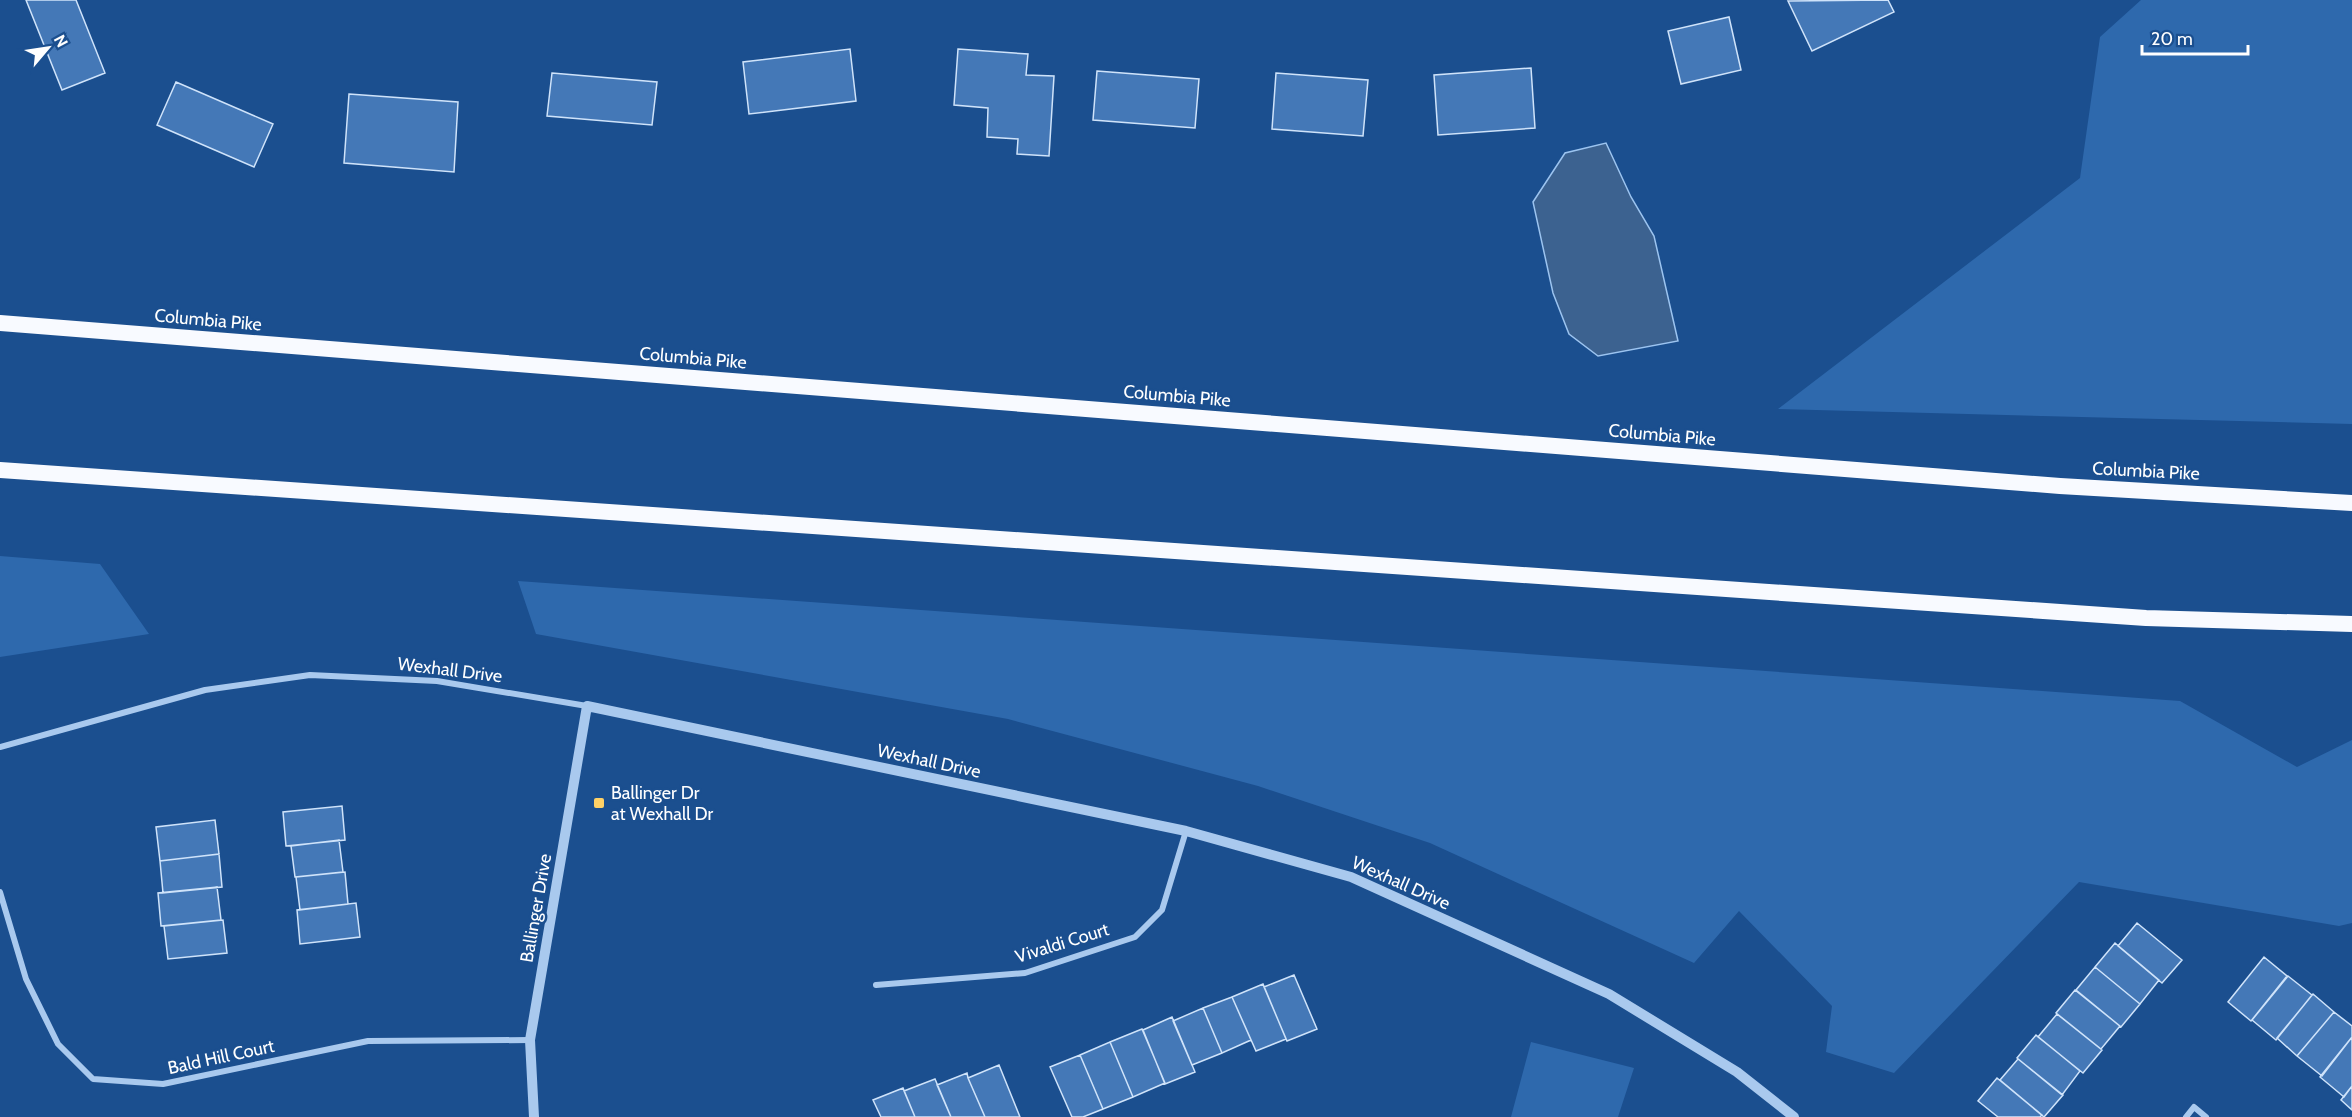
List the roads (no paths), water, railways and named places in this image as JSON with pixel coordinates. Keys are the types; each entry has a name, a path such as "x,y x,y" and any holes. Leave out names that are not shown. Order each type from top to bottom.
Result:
{"highway":[{"name":"Columbia Pike","path":"0,323 2060,486 2352,503"},
{"path":"0,470 2146,618 2352,624"}],"street":[{"name":"Wexhall Drive","path":"0,747 205,690 310,675 437,681 587,706 1186,831 1351,877 1609,994 1737,1072 1794,1117"},
{"name":"Ballinger Drive","path":"534,1117 530,1040 587,706"},
{"name":"Vivaldi Court","path":"876,985 1025,973 1135,937 1162,910 1186,831"},
{"name":"Bald Hill Court","path":"0,892 26,979 58,1044 93,1079 163,1084 368,1041 530,1040"},
{"path":"2186,1117 2194,1107 2206,1117"}],"place":[{"name":"Ballinger Dr at Wexhall Dr","path":"599,803"}]}
